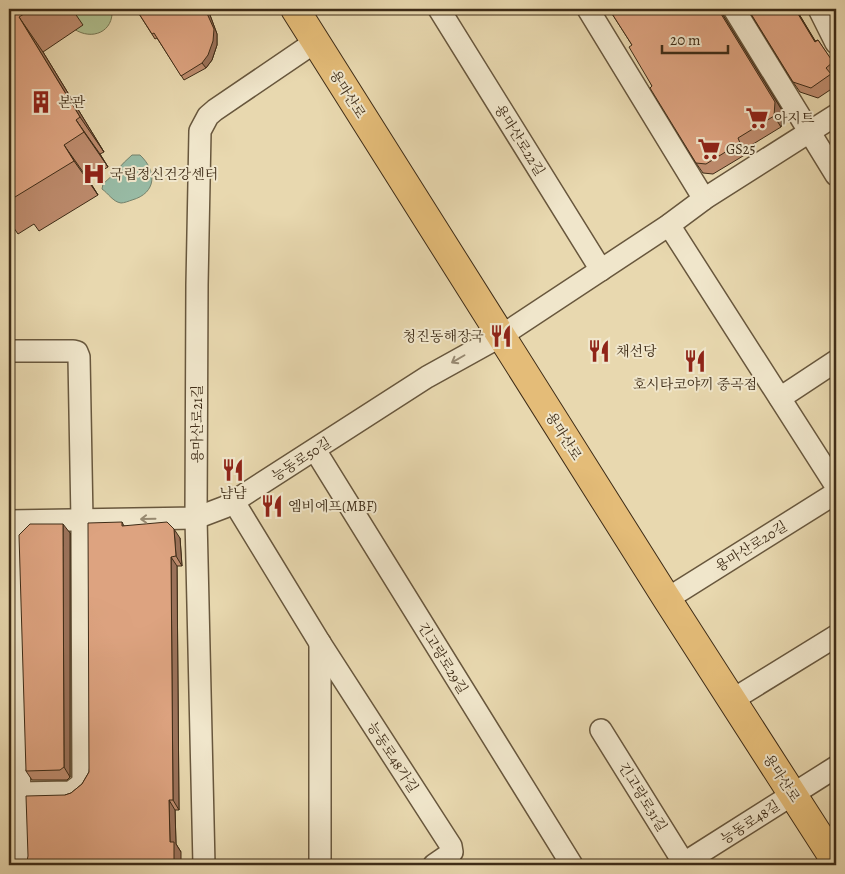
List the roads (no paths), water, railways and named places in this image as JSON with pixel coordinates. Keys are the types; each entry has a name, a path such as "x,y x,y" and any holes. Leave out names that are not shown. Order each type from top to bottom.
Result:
{"main road":[{"name":"용마산로","path":"295,9 667,599 836,862"}],"street":[{"name":"용마산로22길","path":"439,9 602,270"},
{"path":"588,9 704,199"},
{"path":"734,9 836,175"},
{"path":"819,9 836,43"},
{"name":"용마산로21길","path":"204,865 196,518 200,131 208,116 215,110 315,42"},
{"path":"501,336 669,225 704,199 836,114"},
{"path":"669,225 836,486"},
{"name":"능동로50길","path":"10,521 196,518 216,512 427,377 501,336"},
{"path":"9,351 73,351 78,353 82,520 83,781 71,792 18,793"},
{"path":"780,398 836,361"},
{"name":"긴고랑로29길","path":"314,450 572,865"},
{"name":"용마산로20길","path":"667,599 836,493"},
{"name":"능동로48가길","path":"234,502 320,643 451,846 452,852 434,865"},
{"path":"10,521 22,865"},
{"path":"732,700 836,636"},
{"path":"320,643 320,865"},
{"name":"긴고랑로31길","path":"601,730 683,865"},
{"name":"능동로48길","path":"683,865 836,767"}],"place":[{"name":"본관","path":"41,102"},
{"name":"아지트","path":"757,118"},
{"name":"GS25","path":"709,149"},
{"name":"국립정신건강센터","path":"94,174"},
{"name":"청진동해장국","path":"501,336"},
{"name":"채선당","path":"599,351"},
{"name":"호시타코야끼 중곡점","path":"695,361"},
{"name":"냠냠","path":"233,470"},
{"name":"엠비에프(MBF)","path":"272,506"}]}
